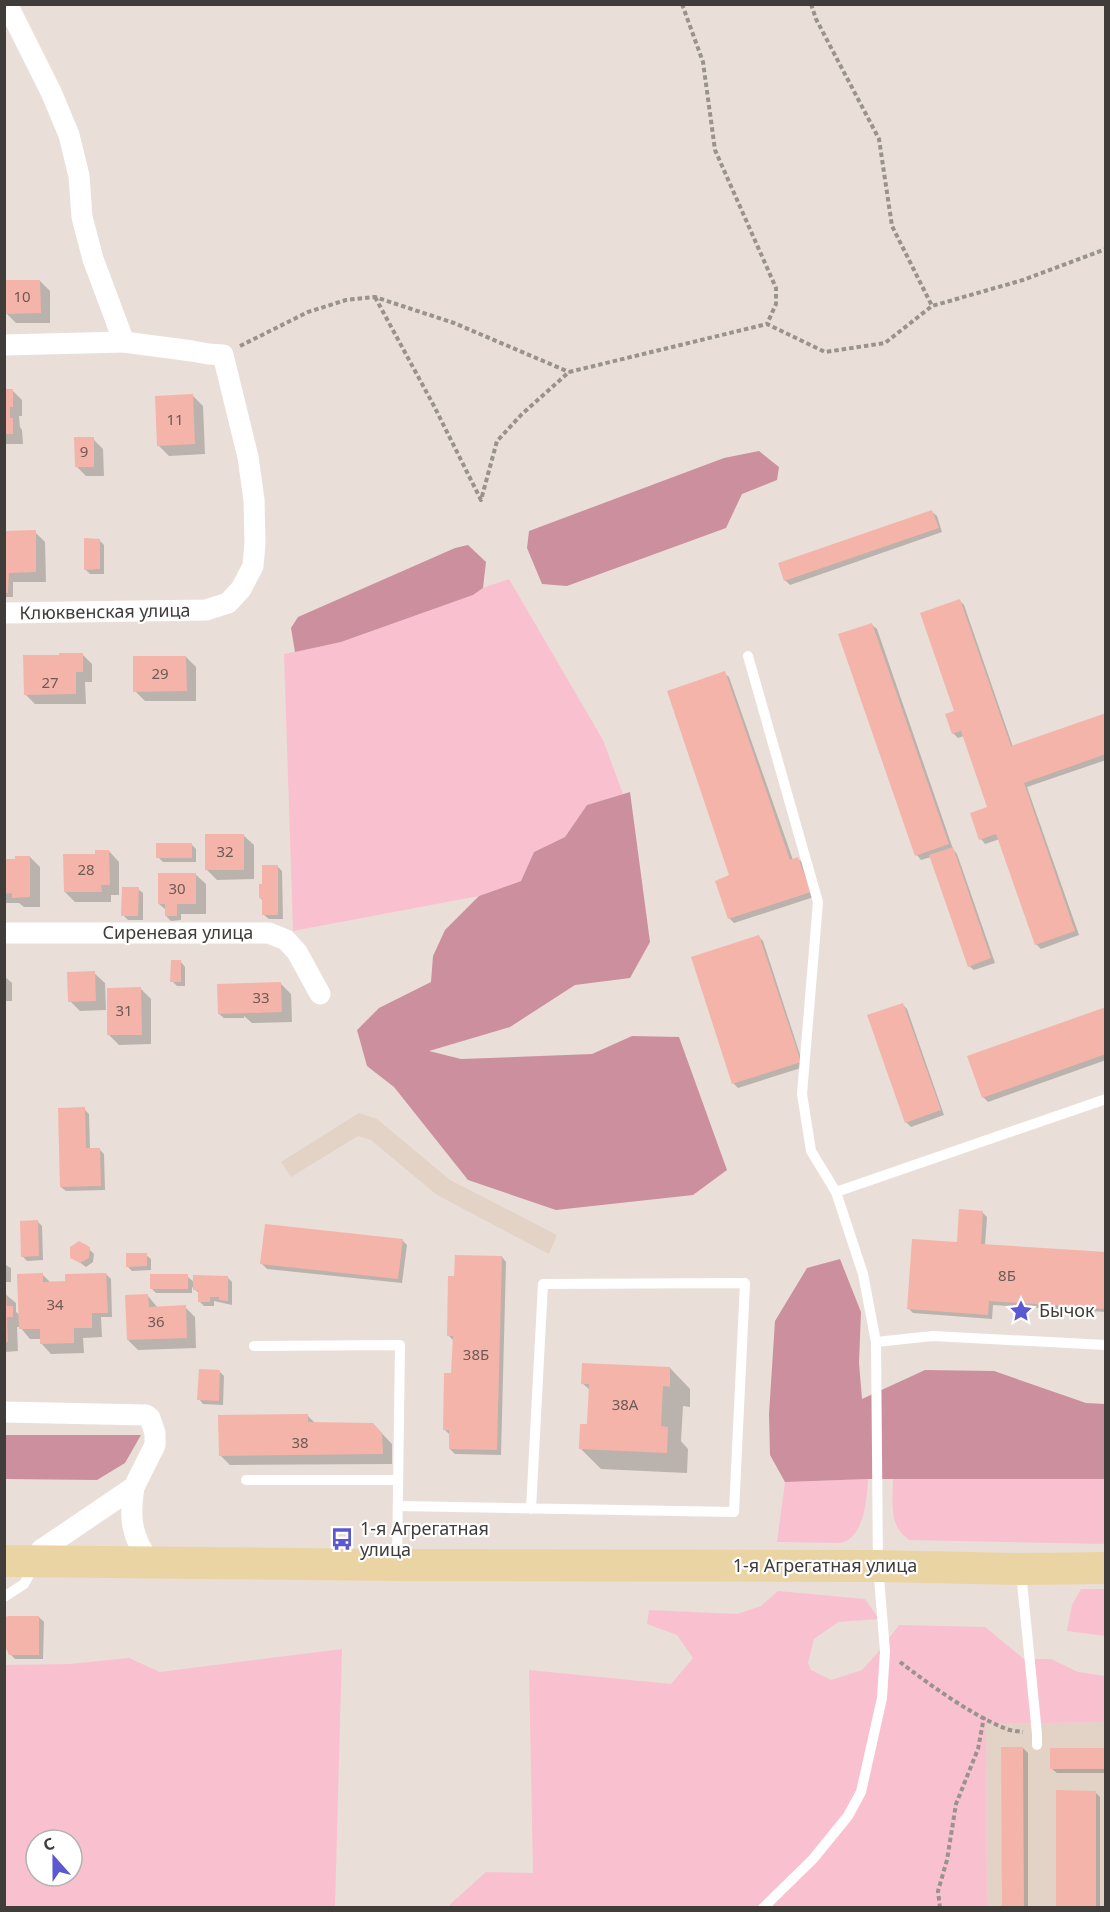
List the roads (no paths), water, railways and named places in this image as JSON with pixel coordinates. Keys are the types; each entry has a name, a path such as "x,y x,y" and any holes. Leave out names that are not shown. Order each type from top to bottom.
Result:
{"main road":[{"name":"1-я Агрегатная улица","path":"4,1561 1106,1568"}],"street":[{"path":"4,345 124,342 93,259 82,217 79,176 69,135 52,94 7,8"},
{"name":"Клюквенская улица","path":"4,613 206,610 228,603 241,589 253,566 254,500 248,457 223,355 124,342"},
{"name":"Сиреневая улица","path":"4,933 269,933 286,940 297,952 320,994"},
{"path":"4,1412 146,1415 150,1418 155,1433 155,1445 134,1487 130,1509 139,1547 151,1563"},
{"path":"36,1561 41,1550 134,1487"}],"lane":[{"path":"748,656 818,902 802,1094 811,1151 836,1192 862,1274 876,1342 878,1566 885,1651 882,1698 861,1792 848,1816 813,1860 763,1908"},
{"path":"836,1192 1106,1099"},
{"path":"398,1506 531,1509 734,1512 745,1283 543,1284 531,1509"},
{"path":"876,1342 933,1336 1106,1345"},
{"path":"254,1346 400,1345 397,1565"},
{"path":"246,1480 398,1480"},
{"path":"4,1598 24,1584 32,1573 36,1561"},
{"path":"1021,1569 1037,1739"}],"place":[{"name":"Бычок","path":"1021,1311"},
{"name":"1-я Агрегатная улица","path":"342,1539"}]}
